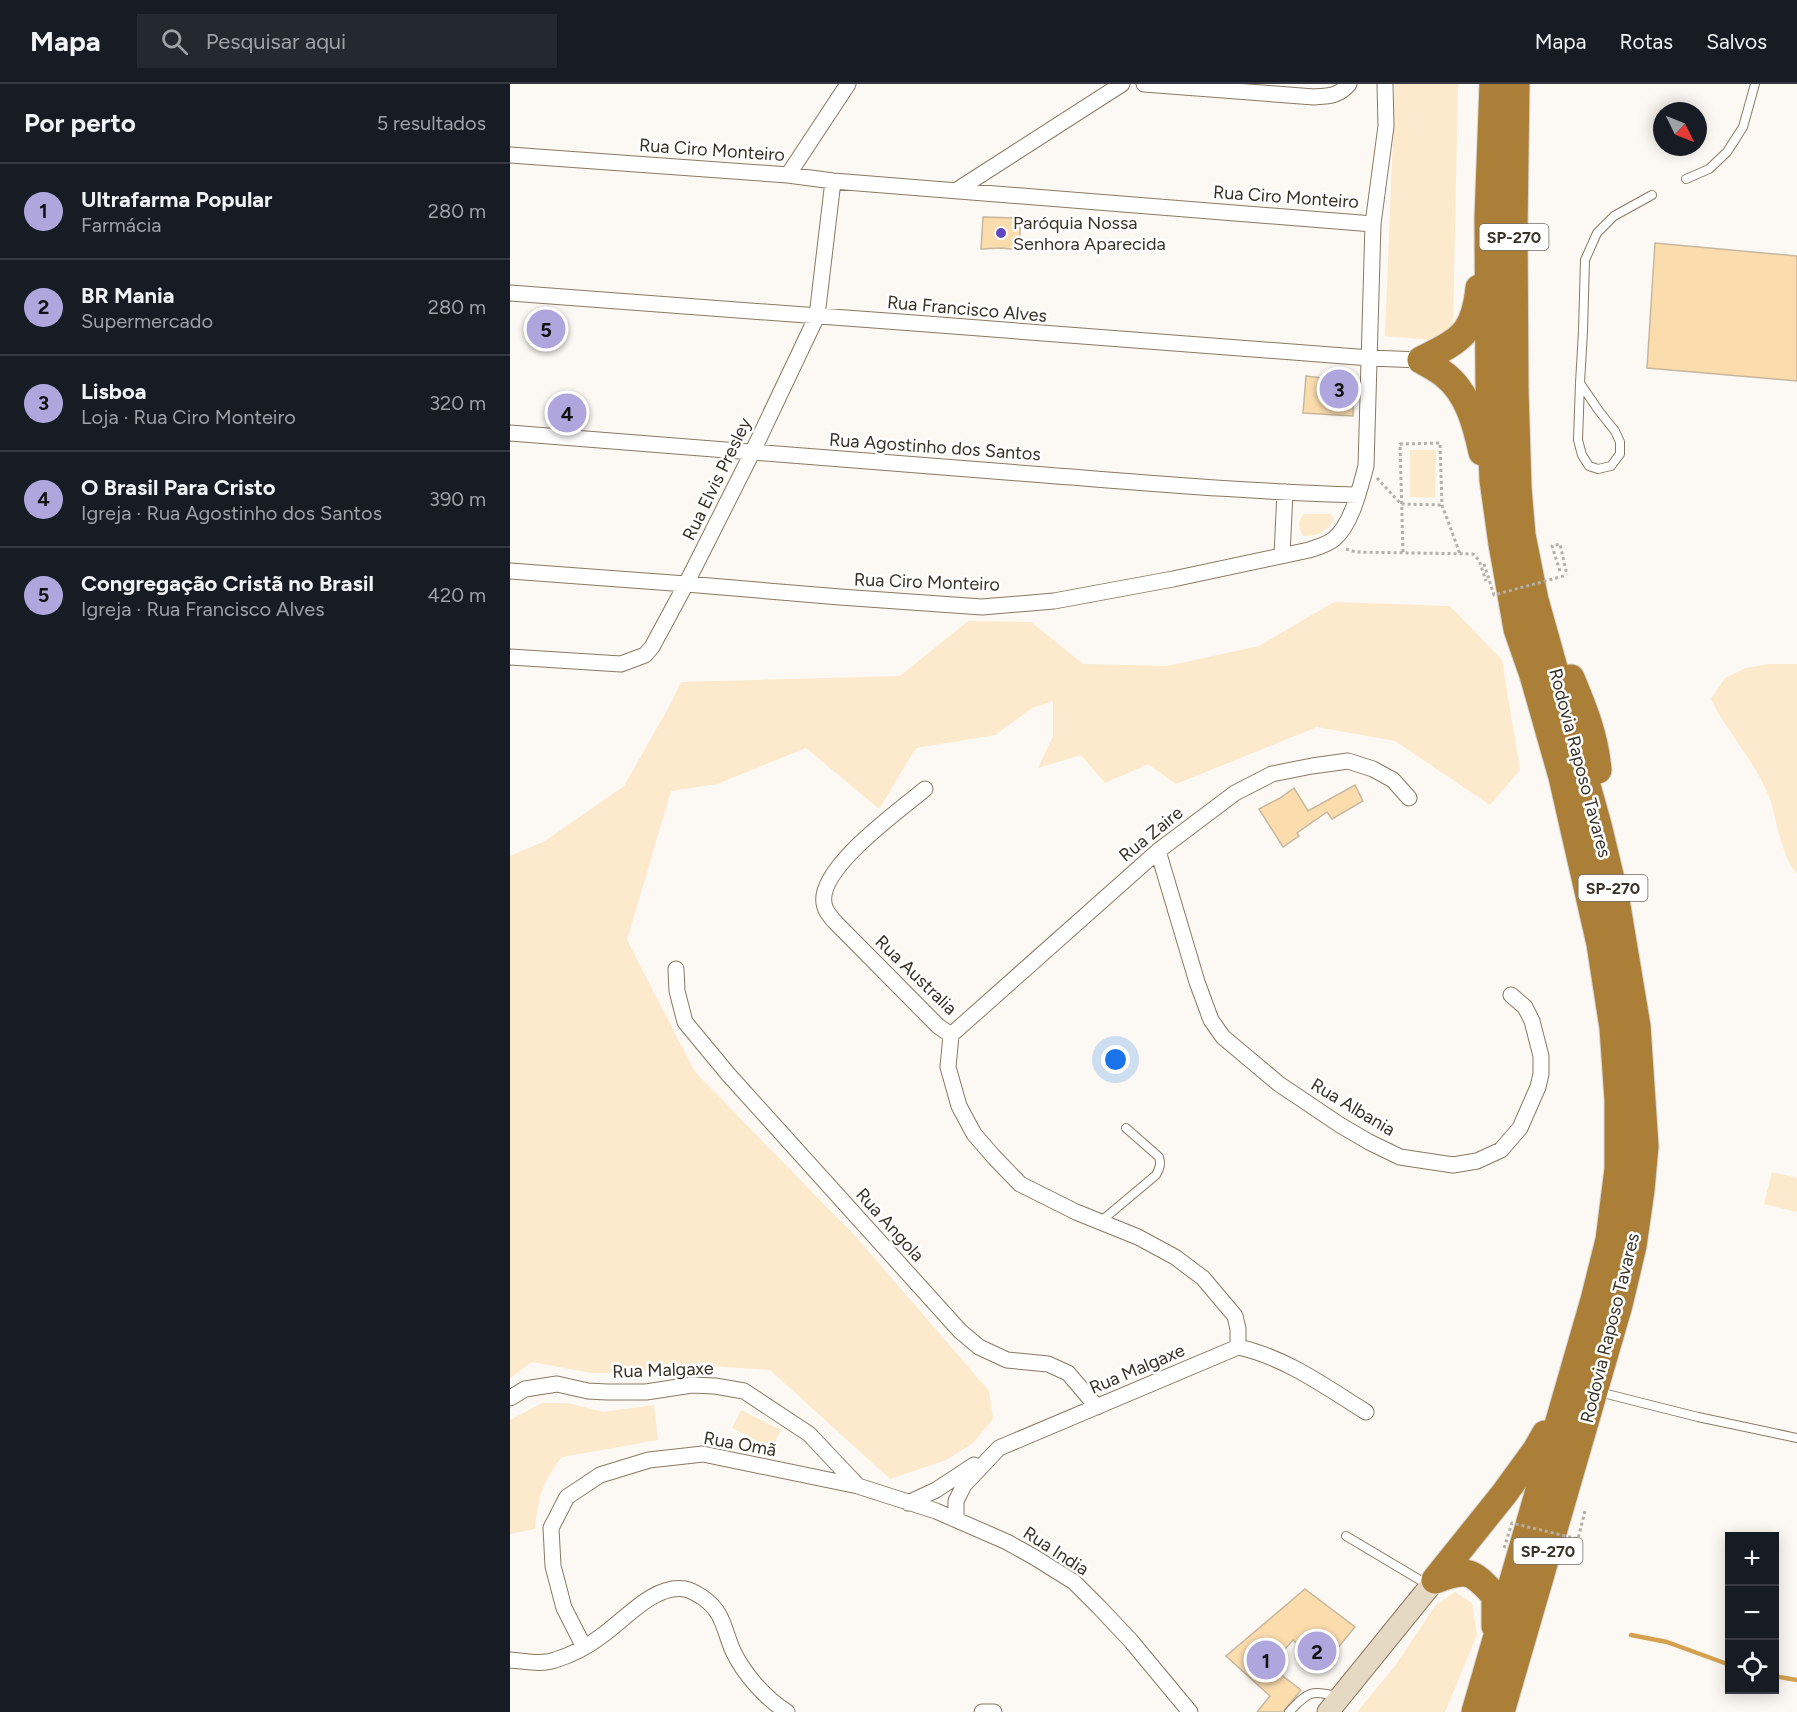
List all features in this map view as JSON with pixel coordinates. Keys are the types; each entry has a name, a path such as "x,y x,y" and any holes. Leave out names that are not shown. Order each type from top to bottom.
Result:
{"highway":[{"name":"Rodovia Raposo Tavares","path":"1493,84 1488,218 1489,384 1493,480 1502,544 1517,629 1533,675 1562,777 1616,900 1636,1026 1645,1146 1633,1246 1619,1305 1501,1712"},
{"name":"Rodovia Raposo Tavares","path":"1475,1712 1543,1473 1580,1353 1609,1240 1618,1169 1618,1100 1613,1028 1586,831 1522,535 1518,478 1514,241 1516,84"},
{"path":"1421,360 1452,344 1468,327 1474,315 1478,302 1488,218"},
{"path":"1421,360 1446,375 1463,396 1477,430 1488,480 1493,523 1502,544"},
{"path":"1432,1583 1504,1494 1536,1450 1554,1416 1580,1353"},
{"path":"1432,1583 1454,1573 1468,1572 1484,1583 1495,1596 1496,1643"}],"main road":[{"path":"1334,1704 1432,1583"}],"street":[{"path":"788,175 848,84"},
{"path":"957,190 1122,84"},
{"path":"1144,84 1314,97 1334,95 1349,84"},
{"path":"1373,224 1386,126 1385,84"},
{"name":"Rua Ciro Monteiro","path":"510,155 788,175 833,181 1373,224 1366,466 1358,495 1345,527 1327,543 1309,550 1173,579 1054,601 982,607 510,571"},
{"name":"Rua Elvis Presley","path":"510,657 621,664 645,655 657,639 752,453 817,316 833,181"},
{"name":"Rua Francisco Alves","path":"510,293 1421,360"},
{"name":"Rua Agostinho dos Santos","path":"510,433 1285,492 1358,495"},
{"path":"1282,555 1285,492"},
{"name":"Rua Zaire","path":"951,1035 1158,851 1236,793 1272,774 1348,761 1373,769 1393,780 1409,798"},
{"name":"Rua Australia","path":"925,789 853,850 834,871 826,886 824,905 830,916 938,1026 951,1035 948,1067 958,1106 974,1134 1020,1184 1100,1222 1138,1237 1175,1257 1203,1278 1235,1316 1238,1347"},
{"name":"Rua Albania","path":"1158,851 1197,982 1211,1020 1223,1037 1279,1084 1350,1131 1400,1157 1453,1165 1477,1161 1501,1150 1520,1128 1538,1087 1541,1056 1526,1007 1511,994"},
{"name":"Rua Angola","path":"676,969 677,991 685,1022 728,1074 960,1331 979,1347 1007,1360 1048,1364 1068,1374 1097,1407"},
{"path":"1238,1347 1256,1351 1283,1364 1323,1385 1366,1412"},
{"name":"Rua Malgaxe","path":"956,1520 956,1502 964,1485 999,1448 1238,1347"},
{"name":"Rua Malgaxe","path":"510,1398 525,1389 557,1384 588,1391 607,1392 646,1392 692,1385 744,1391 809,1434 858,1486"},
{"path":"908,1503 936,1490 999,1448"},
{"name":"Rua Omã","path":"584,1647 564,1608 553,1566 551,1527 567,1497 600,1475 650,1460 703,1454 858,1486"},
{"name":"Rua India","path":"858,1486 936,1511 1007,1542 1074,1582 1131,1641 1190,1712"},
{"path":"510,1660 553,1661 600,1638 648,1599 673,1589 686,1589 712,1604 724,1622 734,1651 751,1679 787,1712"},
{"path":"982,1712 994,1712"}],"lane":[{"path":"1686,179 1709,169 1727,153 1743,127 1755,84"},
{"path":"1580,383 1615,431 1620,442 1620,454 1611,466 1598,469 1589,466 1582,455 1578,440 1580,383 1585,260 1597,233 1614,216 1652,195"},
{"path":"1100,1222 1156,1175 1159,1169 1159,1157 1126,1128"},
{"path":"1594,1390 1698,1417 1797,1438"},
{"path":"1346,1536 1432,1583"},
{"path":"1289,1712 1305,1695 1316,1692 1334,1704"}],"path":[{"path":"1403,552 1400,444 1440,443 1442,505 1460,554"},
{"path":"1366,466 1401,504 1442,505"},
{"path":"1327,543 1356,552 1473,554 1479,560"},
{"path":"1484,564 1494,595 1567,575 1560,544 1552,546 1560,571"},
{"path":"1504,1548 1512,1523 1578,1539 1585,1511"}],"shaded area":[{"path":"1395,84 1458,84 1453,325 1431,340 1385,336"},
{"path":"1410,450 1436,450 1435,498 1410,497"},
{"path":"1304,514 1331,514 1334,519 1329,527 1321,532 1303,536 1299,525"},
{"path":"1334,602 1450,606 1502,660 1520,770 1490,805 1395,741 1317,727 1176,784 1148,764 1105,783 1081,755 1038,768 1053,736 1053,701 1032,708 995,735 916,748 879,809 806,748 717,784 671,791 627,940 695,1072 856,1237 989,1391 993,1419 973,1443 946,1460 890,1479 770,1370 692,1365 627,1373 592,1373 532,1362 510,1378 510,856 545,841 624,786 681,682 900,676 968,621 1031,622 1083,664 1167,666 1259,646"},
{"path":"1769,664 1797,664 1797,873 1784,850 1770,799 1764,786 1711,699 1725,678 1746,668"},
{"path":"1772,1172 1797,1178 1797,1212 1764,1204"},
{"path":"542,1403 568,1403 603,1412 654,1405 658,1440 562,1457 542,1491 535,1529 510,1534 510,1420"},
{"path":"741,1410 781,1430 772,1448 732,1428"},
{"path":"1455,1592 1472,1603 1477,1635 1445,1712 1357,1712 1395,1666 1435,1606"}],"building":[{"name":"Paróquia Nossa Senhora Aparecida","path":"983,217 1020,218 1020,250 981,249"},
{"path":"1655,243 1797,256 1797,381 1647,368"},
{"path":"546,308 558,311 555,347 543,345 536,347 537,312"},
{"path":"1306,376 1346,381 1354,387 1353,416 1303,413"},
{"path":"1355,785 1363,801 1332,819 1327,812 1297,833 1299,836 1283,847 1259,809 1294,788 1308,811"},
{"path":"1305,1589 1355,1627 1323,1666 1293,1640 1270,1666 1301,1690 1283,1712 1257,1712 1270,1696 1226,1656"}],"waterway":[{"path":"1631,1635 1667,1642 1725,1663"},
{"path":"1779,1677 1797,1680"}],"place":[{"name":"Paróquia Nossa Senhora Aparecida","path":"1001,233"},
{"name":"Congregação Cristã no Brasil","path":"546,329"},
{"name":"Lisboa","path":"1339,389"},
{"name":"O Brasil Para Cristo","path":"567,413"},
{"name":"BR Mania","path":"1317,1651"},
{"name":"Ultrafarma Popular","path":"1266,1660"}]}
